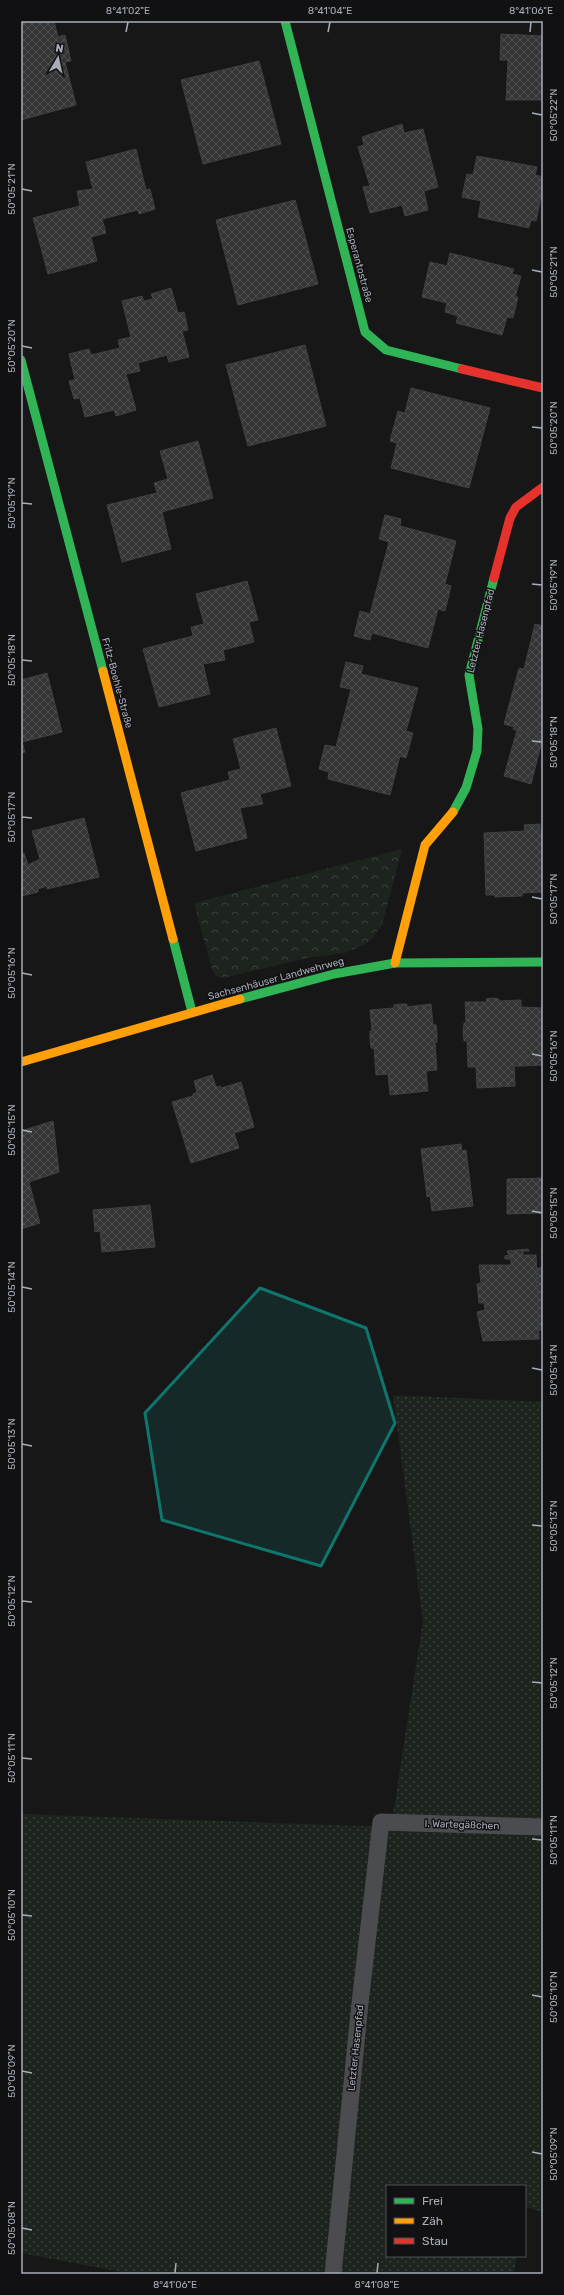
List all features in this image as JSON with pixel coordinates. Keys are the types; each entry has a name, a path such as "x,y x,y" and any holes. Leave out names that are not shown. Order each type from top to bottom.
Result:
{"street":[{"name":"Esperantostraße","path":"285,21 365,332 386,350 543,388"},
{"name":"Fritz-Boehle-Straße","path":"21,360 192,1012"},
{"name":"Letzter Hasenpfad","path":"395,963 425,844 432,832 448,819 466,791 478,743 478,729 468,681 470,666 510,518 516,507 543,487"},
{"name":"Sachsenhäuser Landwehrweg","path":"21,1062 192,1012 334,974 395,963 543,962"}],"lane":[{"name":"I. Wartegäßchen","path":"381,1822 543,1827"},
{"name":"Letzter Hasenpfad","path":"333,2274 360,2003 381,1822"}],"highlighted area":[{"path":"260,1288 366,1328 395,1423 321,1566 162,1520 145,1413"}],"green space":[{"path":"402,849 382,925 372,939 364,945 345,953 307,958 224,978 216,976 212,970 194,903"},
{"path":"393,1395 543,1402 543,2212 526,2207 526,2185 386,2185 386,2257 517,2257 514,2274 132,2274 21,2253 21,1814 391,1827 423,1621"}],"building":[{"path":"21,21 54,21 58,37 65,35 71,61 65,62 76,105 21,120"},
{"path":"501,34 543,36 543,100 506,100 508,60 500,60"},
{"path":"259,61 281,144 203,164 181,80"},
{"path":"402,124 404,133 423,129 438,187 424,191 428,210 405,216 402,205 370,213 363,187 370,186 358,147 364,145 362,137"},
{"path":"136,149 146,190 150,189 155,209 139,214 138,210 102,219 106,233 91,237 97,261 48,274 33,218 80,206 77,191 93,189 86,162"},
{"path":"477,156 537,167 535,175 543,177 541,197 536,221 531,220 529,228 478,217 481,201 462,197 467,174 473,175"},
{"path":"295,200 318,284 238,305 216,220"},
{"path":"450,253 514,269 512,274 521,276 515,297 518,297 513,318 507,317 502,335 456,323 458,316 445,312 447,303 422,297 430,262 447,266"},
{"path":"171,288 178,313 184,312 188,330 182,331 189,357 169,362 167,355 138,363 140,371 126,374 136,410 116,416 114,410 85,417 80,398 74,399 69,381 75,380 69,354 89,349 91,355 120,348 118,340 131,337 122,301 142,296 144,301 153,299 151,294"},
{"path":"305,345 326,426 248,446 226,365"},
{"path":"411,388 490,408 469,488 391,468 397,443 390,441 398,411 405,413"},
{"path":"198,441 213,498 162,512 171,549 122,562 107,505 157,493 154,483 168,479 160,451"},
{"path":"385,515 401,519 400,526 456,541 445,584 451,586 445,611 438,609 428,648 372,633 370,640 354,636 360,611 370,614 389,542 379,539"},
{"path":"247,581 258,620 249,622 254,642 223,650 225,660 203,664 210,694 159,707 143,649 193,636 191,627 204,624 196,594"},
{"path":"535,624 543,626 543,737 513,729 514,727 504,724 519,668 524,669"},
{"path":"346,662 363,666 361,674 418,688 406,731 413,733 406,758 400,756 390,795 328,779 329,772 319,769 325,745 336,747 351,689 340,687"},
{"path":"47,673 62,732 22,742 25,752 21,753 21,680"},
{"path":"276,728 291,786 260,794 263,804 240,808 247,838 196,851 181,793 230,780 228,772 241,769 233,739"},
{"path":"517,730 543,737 531,784 504,776"},
{"path":"84,818 99,877 47,889 47,886 38,889 38,892 21,896 21,854 24,853 28,865 40,859 32,831"},
{"path":"540,824 540,831 543,830 543,892 522,893 522,896 495,897 495,895 486,895 484,833 525,831 524,825"},
{"path":"486,999 499,999 499,1001 521,1000 523,1066 514,1066 515,1086 477,1088 476,1067 468,1067 467,1041 464,1041 464,1023 466,1023 465,1002 487,1002"},
{"path":"543,1000 543,1065 542,1065"},
{"path":"407,1004 407,1007 431,1004 433,1025 436,1025 437,1033 437,1042 435,1042 437,1070 426,1071 428,1091 390,1095 388,1074 376,1075 374,1048 371,1048 370,1040 370,1031 372,1031 370,1010 394,1008 394,1005"},
{"path":"521,1007 542,1008 542,1065 523,1066"},
{"path":"212,1075 216,1087 220,1086 221,1088 241,1082 254,1127 234,1133 239,1148 191,1163 172,1102 193,1096 193,1094 197,1092 194,1081"},
{"path":"53,1121 59,1172 29,1182 40,1223 21,1229 21,1131"},
{"path":"461,1144 462,1151 466,1150 473,1206 432,1211 430,1196 427,1197 421,1149"},
{"path":"543,1178 543,1213 507,1214 507,1179"},
{"path":"150,1205 155,1247 102,1252 100,1231 95,1232 93,1210"},
{"path":"528,1249 529,1251 523,1251 523,1255 536,1255 539,1339 483,1341 477,1312 485,1310 484,1303 479,1303 477,1284 481,1283 479,1265 511,1265 511,1259 505,1259 505,1256 509,1255 507,1251"},
{"path":"536,1268 543,1268 543,1330 539,1330"}],"traffic: fast":[{"path":"285,21 365,332 386,350 462,369"},
{"path":"21,360 103,671"},
{"path":"453,812 466,788 477,751 478,729 469,675 494,578"},
{"path":"173,939 192,1012"},
{"path":"240,999 334,974 395,963 543,962"}],"traffic: slow":[{"path":"103,671 173,939"},
{"path":"395,963 425,845 453,812"},
{"path":"21,1062 240,999"}],"traffic: jam":[{"path":"462,369 543,388"},
{"path":"494,578 510,518 516,507 543,487"}]}
